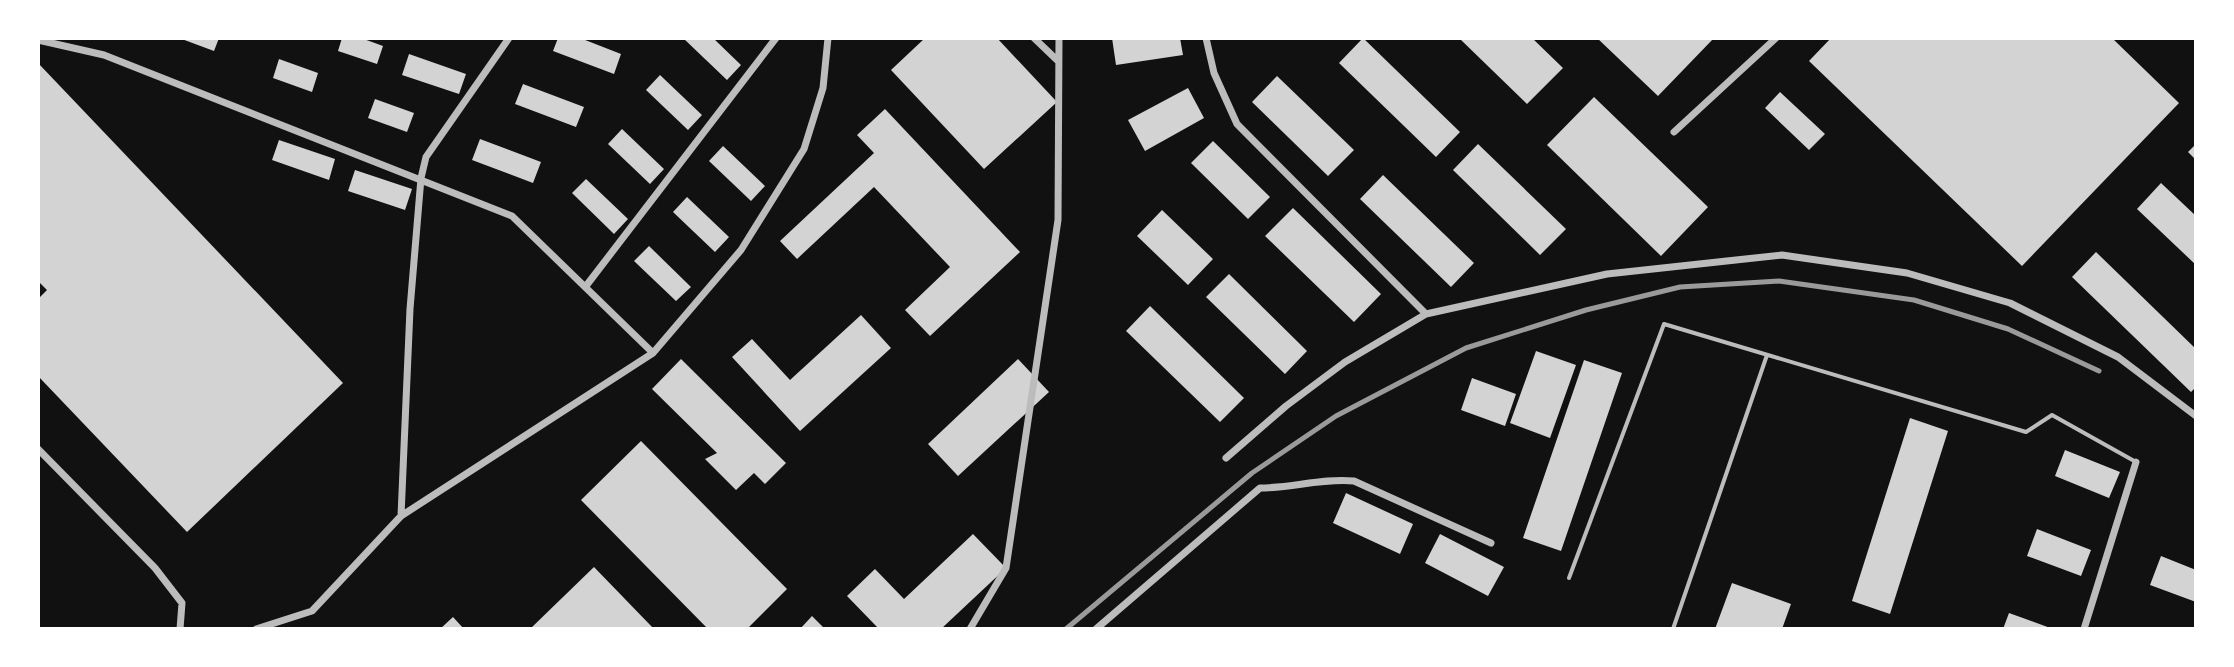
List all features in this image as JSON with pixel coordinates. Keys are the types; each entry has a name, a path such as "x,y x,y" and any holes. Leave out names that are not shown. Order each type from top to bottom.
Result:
{"street":[{"path":"401,516 410,309 421,178 426,157 509,38"},
{"path":"586,286 776,38"},
{"path":"256,629 312,611 401,516 653,353 741,250 804,149 823,88 828,38"},
{"path":"1034,38 1059,62"},
{"path":"970,629 1006,568 1058,220 1059,38"},
{"path":"1206,38 1214,73 1237,124 1426,314"},
{"path":"1674,132 1776,38"},
{"path":"38,40 104,55 512,216 653,353"},
{"path":"1226,458 1286,406 1345,362 1426,314 1607,274 1782,255 1907,273 2010,303 2118,357 2195,413"},
{"path":"38,449 155,568 182,603 180,629"},
{"path":"2084,629 2136,462"},
{"path":"1096,629 1260,488 1284,488 1332,479 1354,481 1491,543"}],"lane":[{"path":"1569,578 1664,324 2026,432 2052,415 2136,462"},
{"path":"1673,629 1767,355"}],"building":[{"path":"179,38 219,38 214,51"},
{"path":"342,38 361,38 383,46 377,64 338,51"},
{"path":"558,38 580,38 621,54 614,74 553,51"},
{"path":"683,38 713,38 741,65 727,80"},
{"path":"925,38 997,38 1057,102 984,169 891,70"},
{"path":"1112,38 1180,38 1183,55 1116,65"},
{"path":"1363,38 1460,132 1436,157 1339,63"},
{"path":"1459,38 1532,38 1563,68 1527,104"},
{"path":"1597,38 1714,38 1658,96"},
{"path":"1831,38 2112,38 2179,103 2022,266 1809,61"},
{"path":"409,54 466,74 459,94 402,75"},
{"path":"279,59 318,73 312,92 273,78"},
{"path":"38,63 343,383 187,532 38,376 38,299 47,290 38,281"},
{"path":"660,75 702,115 688,130 646,90"},
{"path":"1277,76 1354,150 1328,176 1252,102"},
{"path":"523,84 584,107 576,127 515,104"},
{"path":"1188,88 1204,118 1145,151 1128,120"},
{"path":"1780,92 1825,134 1809,150 1765,108"},
{"path":"1594,97 1708,207 1661,256 1547,145"},
{"path":"375,99 414,113 407,132 368,118"},
{"path":"885,109 1020,252 930,336 905,310 950,267 874,187 797,259 780,241 874,153 857,135"},
{"path":"622,129 664,169 650,184 608,144"},
{"path":"480,139 541,162 533,183 472,160"},
{"path":"279,140 335,159 329,180 272,160"},
{"path":"1213,141 1270,197 1248,219 1191,163"},
{"path":"1478,144 1566,229 1540,255 1453,170"},
{"path":"2196,144 2196,160 2188,152"},
{"path":"723,146 765,186 751,201 709,161"},
{"path":"355,170 412,189 405,210 348,191"},
{"path":"1383,175 1474,263 1451,287 1360,199"},
{"path":"586,179 628,219 614,234 572,193"},
{"path":"2161,183 2196,216 2196,265 2137,209"},
{"path":"687,197 729,237 715,252 673,212"},
{"path":"1293,208 1381,294 1354,322 1265,236"},
{"path":"1162,210 1213,259 1188,285 1137,236"},
{"path":"649,246 691,287 676,301 634,261"},
{"path":"2096,252 2196,349 2196,387 2191,392 2072,277"},
{"path":"1229,274 1307,351 1285,374 1206,297"},
{"path":"1150,306 1244,398 1220,422 1126,331"},
{"path":"861,315 891,348 800,431 732,357 752,339 790,380"},
{"path":"1536,351 1576,365 1550,438 1510,423"},
{"path":"681,359 786,463 765,484 754,473 736,490 705,459 717,453 652,389"},
{"path":"1018,359 1049,392 958,476 928,444"},
{"path":"1584,360 1622,373 1561,551 1523,538"},
{"path":"1472,378 1516,394 1505,426 1461,410"},
{"path":"1910,418 1948,431 1890,614 1852,601"},
{"path":"641,441 787,589 747,629 708,629 581,500"},
{"path":"2065,450 2120,472 2109,498 2055,476"},
{"path":"1346,493 1413,524 1400,554 1333,523"},
{"path":"2037,529 2091,550 2081,576 2027,556"},
{"path":"973,534 1006,568 941,629 879,629 847,596 875,569 904,599"},
{"path":"1440,534 1504,567 1488,596 1425,563"},
{"path":"2161,556 2196,570 2196,602 2150,585"},
{"path":"594,567 654,629 530,629"},
{"path":"1732,583 1791,604 1782,629 1715,629"},
{"path":"2009,613 2053,629 2003,629"},
{"path":"812,616 825,629 800,629"},
{"path":"453,617 464,629 440,629"}],"railway":[{"path":"1066,629 1252,473 1336,416 1466,348 1586,310 1680,287 1779,281 1914,300 2008,329 2099,371"}]}
